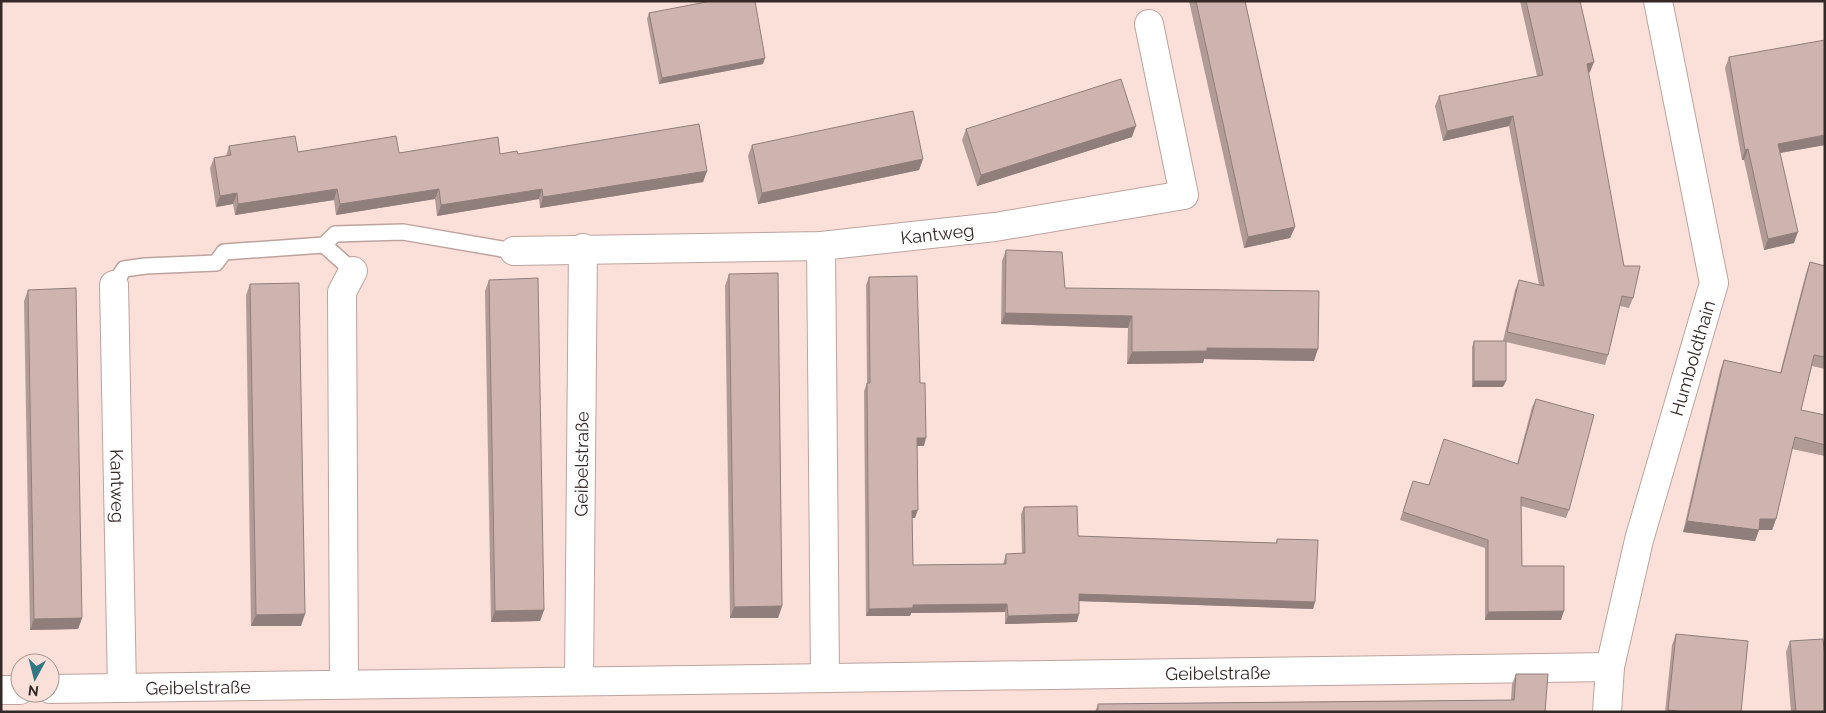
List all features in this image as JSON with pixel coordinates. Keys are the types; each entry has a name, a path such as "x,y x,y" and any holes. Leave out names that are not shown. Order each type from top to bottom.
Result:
{"street":[{"name":"Humboldthain","path":"1607,712 1610,667 1639,540 1714,283 1658,1"},
{"name":"Kantweg","path":"514,251 583,248 821,246 995,227 1184,194 1149,24"},
{"path":"821,246 825,676"},
{"name":"Geibelstraße","path":"579,680 583,248"},
{"path":"344,684 342,292 353,271"},
{"name":"Kantweg","path":"114,285 122,688"},
{"name":"Geibelstraße","path":"60,689 825,676 1610,667"}],"lane":[{"path":"114,285 124,269 216,262 224,252 324,245 336,234 403,232 514,251"},
{"path":"324,245 353,271"}],"building":[{"path":"711,1 755,1 765,58 662,78 649,13"},
{"path":"1196,1 1245,1 1295,227 1248,237"},
{"path":"1526,1 1580,1 1594,62 1587,64 1624,266 1640,266 1633,298 1622,296 1608,355 1507,332 1519,280 1544,286 1513,116 1447,131 1439,96 1543,75"},
{"path":"1825,40 1825,135 1778,144 1798,232 1768,239 1748,149 1745,150 1729,57"},
{"path":"1121,79 1136,126 981,175 966,129"},
{"path":"913,111 923,159 762,193 752,145"},
{"path":"699,124 707,171 543,197 542,189 441,205 439,189 340,204 337,189 238,204 237,193 220,196 214,158 231,155 229,146 295,136 298,152 396,136 399,153 498,137 500,154 517,151 518,154"},
{"path":"1006,250 1062,252 1065,288 1319,291 1318,349 1207,348 1207,351 1132,352 1132,316 1005,313"},
{"path":"1810,262 1825,266 1825,357 1814,355 1801,410 1825,415 1825,445 1795,437 1776,519 1760,519 1759,530 1687,521 1724,360 1781,373"},
{"path":"778,273 782,606 734,607 729,274"},
{"path":"917,276 920,383 925,383 926,438 917,438 918,510 912,511 913,565 1006,564 1006,554 1025,553 1024,507 1077,506 1078,536 1277,543 1277,539 1318,540 1315,602 1079,594 1079,614 1008,616 1007,604 913,605 913,608 869,609 867,383 870,383 869,277"},
{"path":"538,278 544,610 495,611 489,280"},
{"path":"299,283 305,614 256,615 250,284"},
{"path":"76,288 82,618 34,619 28,290"},
{"path":"1474,341 1506,341 1506,381 1474,381"},
{"path":"1536,399 1594,415 1569,510 1521,497 1522,566 1564,566 1564,611 1488,612 1488,540 1403,512 1413,481 1429,485 1444,439 1518,464"},
{"path":"1676,634 1748,641 1741,712 1668,710"},
{"path":"1823,639 1825,657 1825,712 1796,712 1790,641"},
{"path":"1516,674 1548,674 1545,712 1098,712 1098,704 1514,700"}]}
